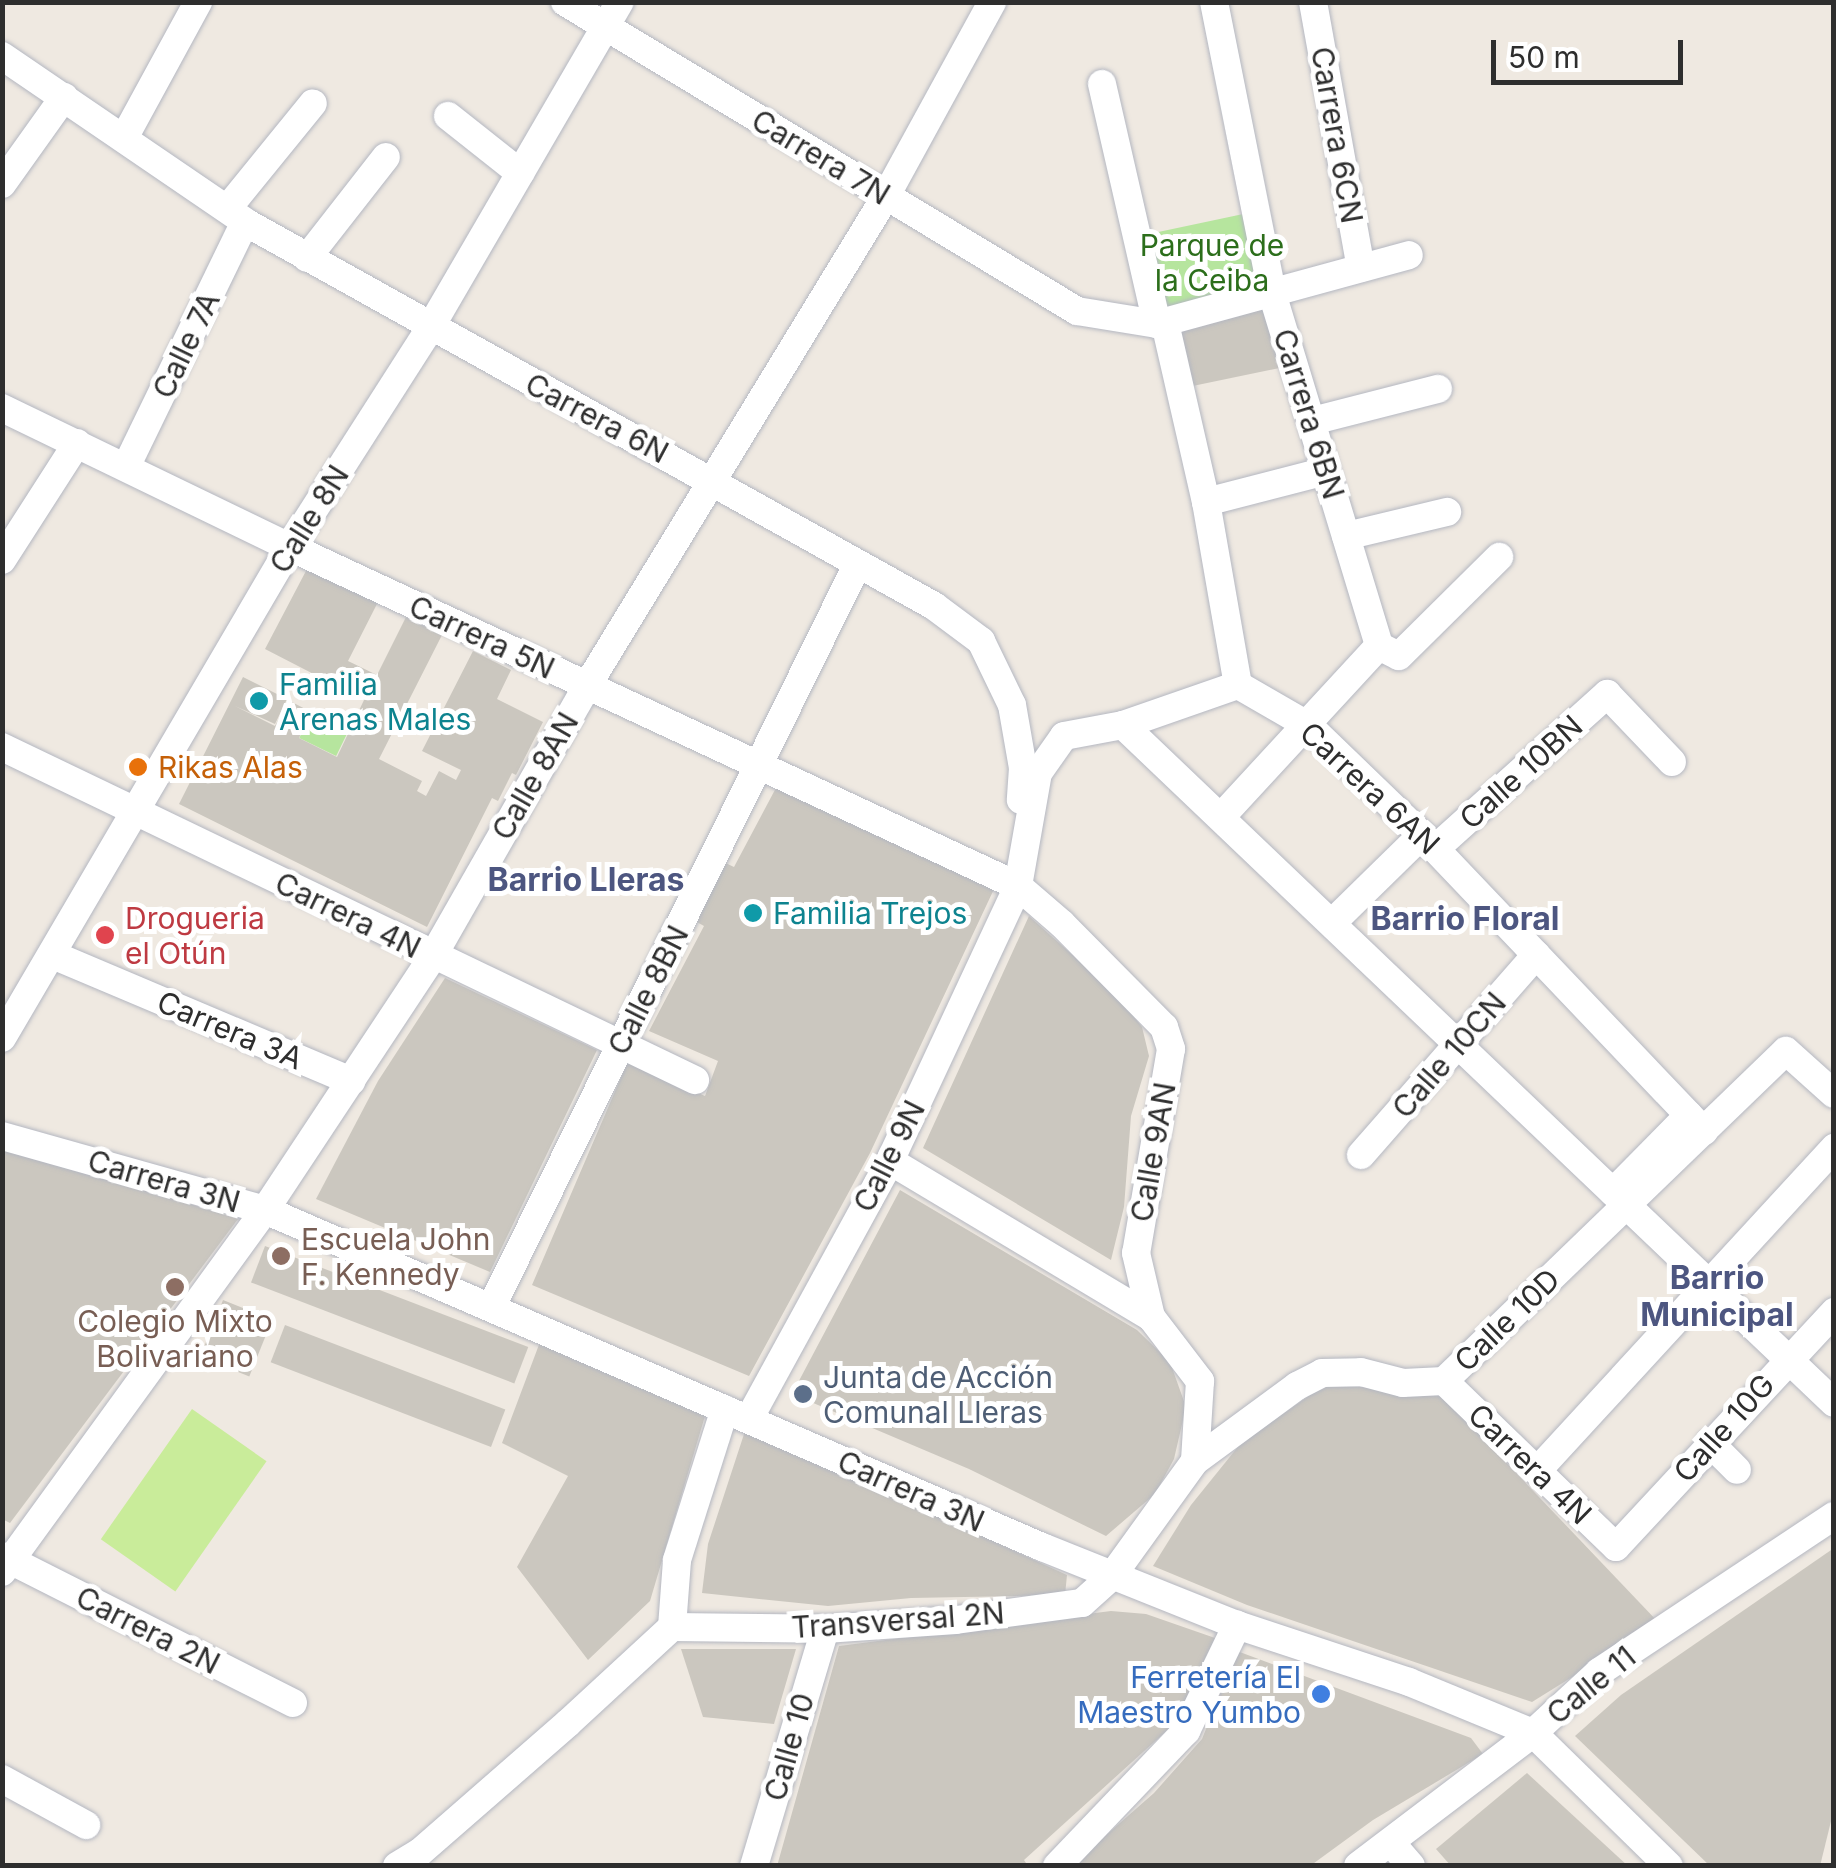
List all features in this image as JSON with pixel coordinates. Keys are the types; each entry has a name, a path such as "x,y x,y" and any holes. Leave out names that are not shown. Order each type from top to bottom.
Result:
{"street":[{"path":"124,138 198,2"},
{"name":"Carrera 7N","path":"565,2 1077,311 1160,324"},
{"name":"Calle 8N","path":"2,1038 290,548 430,328 620,2"},
{"name":"Calle 8AN","path":"5,1563 265,1210 433,956 587,686 886,196 992,2"},
{"name":"Carrera 6BN","path":"1214,2 1272,293 1379,646"},
{"name":"Carrera 6CN","path":"1313,2 1360,268"},
{"name":"Carrera 6N","path":"2,56 236,216 430,328 934,606 981,641 1012,705 1023,768 1018,886"},
{"path":"1018,886 1038,772 1064,736 1109,727 1238,685 1206,502 1102,84"},
{"path":"2,184 64,97"},
{"name":"Calle 7A","path":"126,467 236,216 313,103"},
{"path":"448,116 520,173"},
{"path":"308,258 386,157"},
{"path":"1160,324 1409,255"},
{"path":"1312,420 1438,390"},
{"name":"Carrera 5N","path":"2,408 290,548 1018,886"},
{"path":"2,560 77,444"},
{"path":"1206,502 1326,471"},
{"path":"1346,536 1447,512"},
{"path":"1221,817 1379,646 1400,656 1498,558"},
{"name":"Calle 8BN","path":"491,1308 761,767 858,563"},
{"name":"Carrera 6AN","path":"1238,685 1309,726 1429,842 1696,1123"},
{"name":"Calle 10BN","path":"1332,923 1607,694 1672,762"},
{"path":"1109,727 1221,817 1834,1403"},
{"name":"Carrera 4N","path":"2,747 695,1080"},
{"name":"Calle 9N","path":"672,1627 677,1560 737,1414 890,1161 1018,886"},
{"name":"Calle 9AN","path":"1018,886 1062,924 1164,1028 1170,1049 1136,1253 1152,1317 1200,1381 1195,1462"},
{"name":"Carrera 3A","path":"53,955 352,1082"},
{"name":"Calle 10CN","path":"1361,1155 1536,955"},
{"name":"Calle 10D","path":"1112,1576 1195,1462 1297,1386 1322,1373 1361,1372 1403,1383 1444,1381 1696,1123 1786,1051 1834,1094"},
{"name":"Carrera 3N","path":"2,1136 265,1210 1112,1576 1237,1625 1410,1682 1533,1733 1669,1866"},
{"path":"1537,1471 1834,1148"},
{"path":"890,1161 1152,1317"},
{"name":"Calle 10G","path":"1616,1546 1787,1358 1834,1312"},
{"name":"Carrera 4N","path":"1444,1381 1616,1546"},
{"path":"1710,1443 1737,1470"},
{"name":"Calle 11","path":"1358,1866 1392,1844 1533,1733 1599,1672 1834,1516"},
{"name":"Carrera 2N","path":"5,1563 293,1703"},
{"name":"Transversal 2N","path":"672,1627 824,1628 956,1620 1082,1603 1112,1576"},
{"path":"1057,1866 1186,1731 1237,1625"},
{"path":"414,1861 672,1627"},
{"name":"Calle 10","path":"754,1866 824,1628"},
{"path":"2,1779 86,1824"},
{"path":"1392,1844 1411,1866"}],"green space":[{"name":"Parque de la Ceiba","path":"1248,213 1264,288 1155,311 1139,236"},
{"path":"312,712 349,730 336,756 299,738"},
{"path":"192,1409 267,1461 175,1591 101,1539"}],"building":[{"path":"1268,300 1289,366 1183,388 1172,327"},
{"path":"307,569 378,602 348,661 377,675 406,617 442,635 379,759 422,781 417,791 426,796 439,771 456,780 461,770 422,751 473,651 511,670 497,699 543,722 516,775 512,773 498,801 492,798 427,927 179,804 243,677 287,699 275,724 235,706 275,726 288,700 311,712 299,738 337,757 364,700 265,649"},
{"path":"777,786 995,887 870,1153 749,1376 532,1285 628,1061 705,1096 718,1061 649,1031 704,926 686,916 715,858 734,867"},
{"path":"1029,916 1117,995 1142,1027 1149,1056 1131,1116 1124,1207 1111,1260 923,1148"},
{"path":"445,978 597,1050 490,1272 316,1199 378,1081"},
{"path":"2,1145 238,1219 10,1523 2,1519"},
{"path":"900,1190 1137,1330 1170,1362 1186,1407 1174,1459 1155,1494 1106,1536 969,1469 792,1394"},
{"path":"265,1246 528,1347 514,1383 251,1282"},
{"path":"223,1300 272,1320 249,1376 200,1357"},
{"path":"285,1325 505,1410 491,1447 271,1362"},
{"path":"540,1342 705,1416 650,1601 588,1660 517,1567 568,1476 502,1443"},
{"path":"1326,1384 1441,1394 1659,1623 1532,1702 1247,1605 1153,1566 1191,1505 1241,1443"},
{"path":"746,1428 1067,1575 1065,1595 911,1598 828,1606 702,1593 708,1544"},
{"path":"1834,1548 1834,1809 1820,1866 1710,1866 1575,1736 1621,1695"},
{"path":"1111,1611 1146,1614 1215,1638 1174,1724 1024,1860 1028,1866 777,1866 839,1646"},
{"path":"681,1649 796,1649 774,1724 703,1717"},
{"path":"1237,1651 1471,1738 1483,1754 1373,1820 1310,1866 1071,1866 1154,1793 1202,1739"},
{"path":"1527,1773 1628,1866 1451,1866 1436,1849"}],"place":[{"name":"Familia Arenas Males","path":"259,701"},
{"name":"Rikas Alas","path":"138,767"},
{"name":"Familia Trejos","path":"753,913"},
{"name":"Drogueria el Otún","path":"105,935"},
{"name":"Escuela John F. Kennedy","path":"281,1256"},
{"name":"Colegio Mixto Bolivariano","path":"175,1287"},
{"name":"Junta de Acción Comunal Lleras","path":"803,1394"},
{"name":"Ferretería El Maestro Yumbo","path":"1321,1694"}],"district":[{"name":"Barrio Lleras","path":"586,880"},
{"name":"Barrio Floral","path":"1465,919"},
{"name":"Barrio Municipal","path":"1717,1298"}]}
